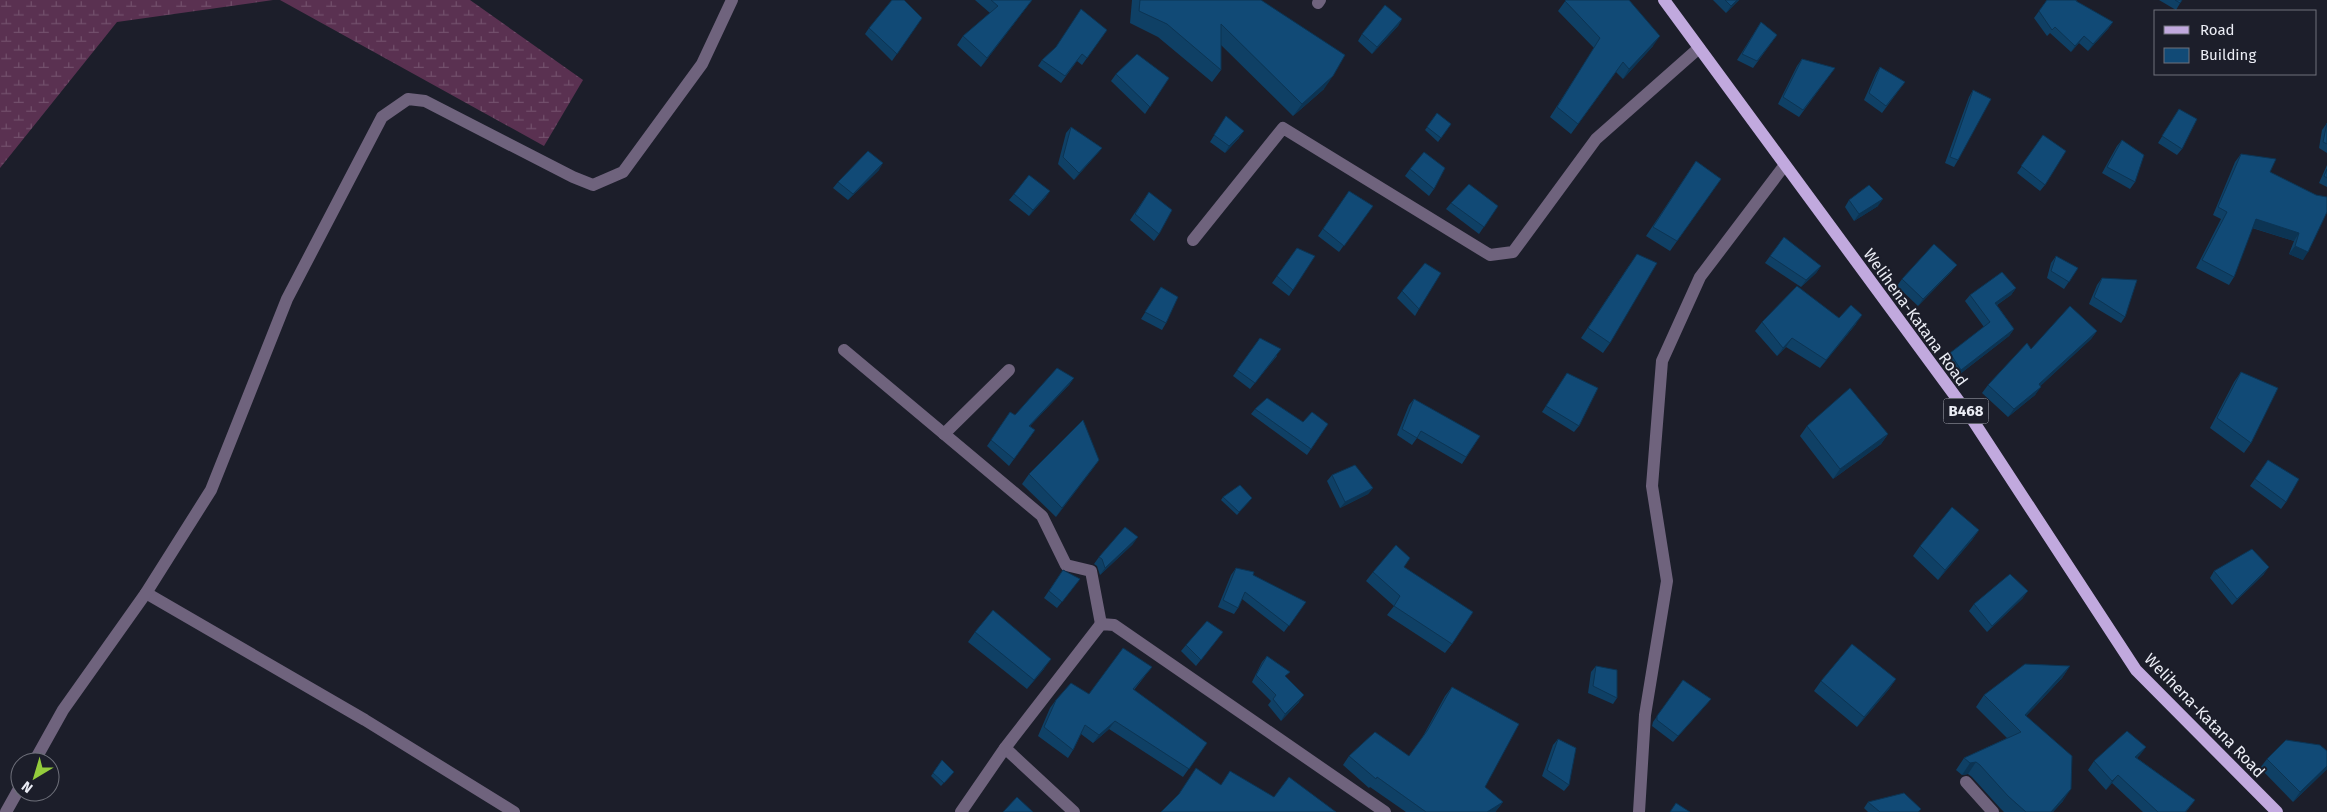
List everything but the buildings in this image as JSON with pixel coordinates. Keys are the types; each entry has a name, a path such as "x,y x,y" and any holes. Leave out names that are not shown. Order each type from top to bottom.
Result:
{"main road":[{"name":"Welihena-Katana Road","path":"1664,0 1784,166 1972,419 2136,670 2277,812"}],"street":[{"path":"40,752 63,710 146,593 211,490 287,299 382,117 408,99 425,101 573,177 593,184 623,172 702,64 732,0"},
{"path":"1193,240 1283,128 1490,255 1513,252 1596,140 1699,48"},
{"path":"1639,812 1645,714 1667,581 1652,486 1662,361 1700,277 1784,166"},
{"path":"844,350 1042,516 1066,566 1091,571 1100,624 1005,748 961,812"},
{"path":"944,434 1009,370"},
{"path":"146,593 365,720 514,812"},
{"path":"1100,624 1114,625 1384,812"},
{"path":"1005,748 1074,812"},
{"path":"1966,782 1993,812"}],"green space":[{"path":"0,0 273,0 117,22 0,168"},
{"path":"280,0 470,0 583,80 544,146"}]}
